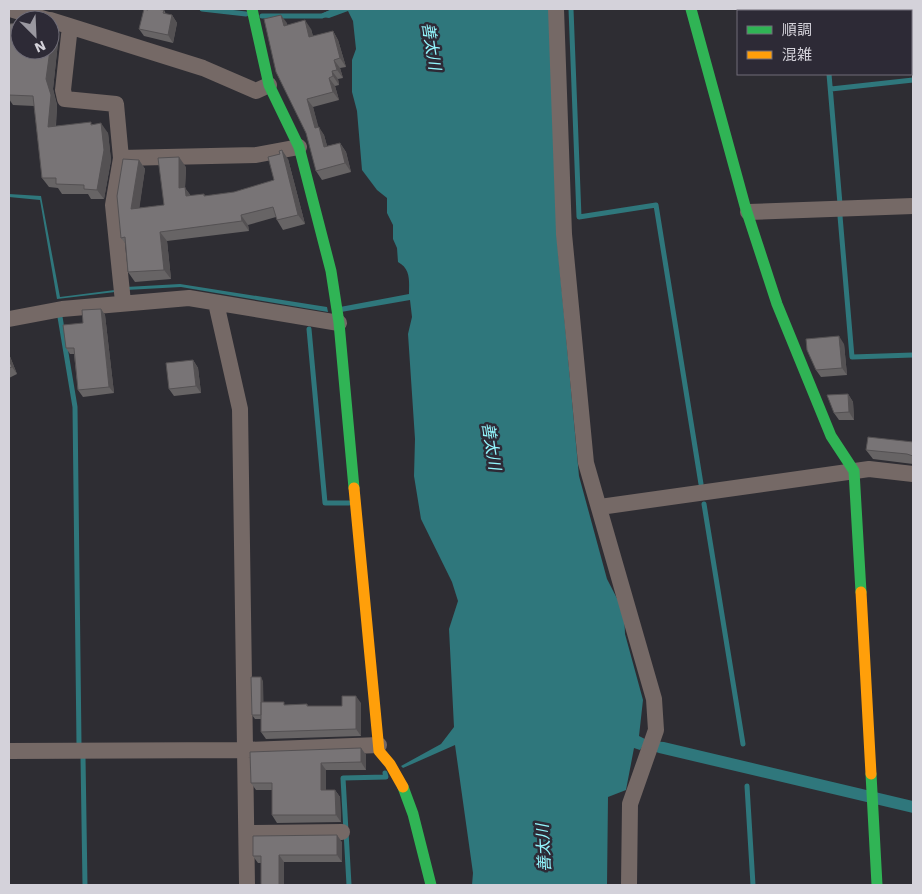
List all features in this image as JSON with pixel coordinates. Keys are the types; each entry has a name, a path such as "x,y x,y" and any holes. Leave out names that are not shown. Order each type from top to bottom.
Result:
{"street":[{"path":"252,9 269,85 300,147 330,271 339,323 379,751 392,763 407,799 431,885"},
{"path":"556,9 564,234 586,463 600,507 629,619 654,699 656,730 630,804 629,885"},
{"path":"691,9 748,212 779,312 806,380 843,460 854,471 877,885"},
{"path":"60,23 203,68 256,91 269,85"},
{"path":"70,26 63,90 65,99 116,104 121,158 113,205 123,302"},
{"path":"121,158 256,155 300,147"},
{"path":"748,212 913,206"},
{"path":"9,319 62,309 123,302 189,298 339,323"},
{"path":"216,303 240,409 247,885"},
{"path":"600,507 869,469 913,474"},
{"path":"9,751 246,750 379,745"},
{"path":"247,833 342,832"}],"water":[{"name":"善太川","path":"332,9 549,9 558,249 579,476 607,579 624,612 625,634 643,700 639,736 649,741 664,742 913,801 913,813 659,753 642,747 640,750 634,748 626,790 608,797 607,885 472,885 473,873 455,745 403,768 401,766 441,744 454,727 449,629 458,601 452,582 421,519 414,476 415,439 408,334 412,317 410,300 341,312 340,307 409,294 409,284 405,268 398,262 397,248 393,239 393,225 387,213 387,198 377,190 362,170 357,111 352,92 352,60 356,49 353,21 348,11 329,18 322,17 321,14"},
{"path":"9,194 41,196 60,297 115,290 115,292 57,299 40,200 9,197"},
{"path":"180,284 327,307 328,312 181,287 126,290 126,287"}],"building":[{"path":"144,9 164,10 163,13 172,15 168,35 139,29"},
{"path":"281,15 284,26 305,20 309,37 333,31 340,58 334,60 337,70 332,71 333,76 329,78 333,92 307,99 315,128 319,127 324,147 340,143 345,163 316,171 306,133 276,72 264,19"},
{"path":"9,24 10,60 49,60 46,79 51,95 48,127 91,122 91,125 101,123 104,150 97,190 84,189 84,185 56,184 56,178 42,178 33,96 9,95"},
{"path":"282,150 298,215 277,220 273,207 241,215 242,221 160,232 164,270 128,272 125,237 121,238 117,196 123,159 139,160 131,209 164,205 158,158 179,157 179,188 185,187 186,196 204,194 204,196 234,192 274,180 268,157 280,154 279,151"},
{"path":"101,309 109,387 78,390 74,348 66,348 63,325 83,323 82,310"},
{"path":"839,336 842,368 816,370 807,350 806,339"},
{"path":"193,360 196,386 169,389 166,363"},
{"path":"848,394 849,412 834,413 827,395"},
{"path":"868,437 913,442 913,456 866,450"},
{"path":"251,677 261,677 261,715 252,715"},
{"path":"342,696 356,696 356,729 261,732 261,702 284,702 284,705 342,706"},
{"path":"361,748 361,762 321,763 321,790 335,790 336,815 272,815 272,783 251,783 250,752"},
{"path":"337,835 337,855 279,855 279,885 261,885 261,856 253,856 253,836"}],"waterway":[{"path":"202,9 246,14"},
{"path":"262,16 322,16 340,9"},
{"path":"571,9 579,217 656,205 701,484"},
{"path":"829,75 840,204"},
{"path":"831,89 913,80"},
{"path":"840,216 852,357 913,355"},
{"path":"60,317 75,407 79,744"},
{"path":"309,329 325,503 349,503"},
{"path":"704,504 743,744"},
{"path":"83,757 85,885"},
{"path":"349,885 343,778 386,777 385,773"},
{"path":"747,786 753,885"}],"traffic: fast":[{"path":"252,9 269,85 299,147 331,271 339,323 354,488"},
{"path":"691,9 745,206 777,304 831,436 854,471 861,592"},
{"path":"871,774 877,885"},
{"path":"403,787 413,814 431,885"}],"traffic: slow":[{"path":"354,488 379,751 390,764 403,787"},
{"path":"861,592 871,774"}]}
